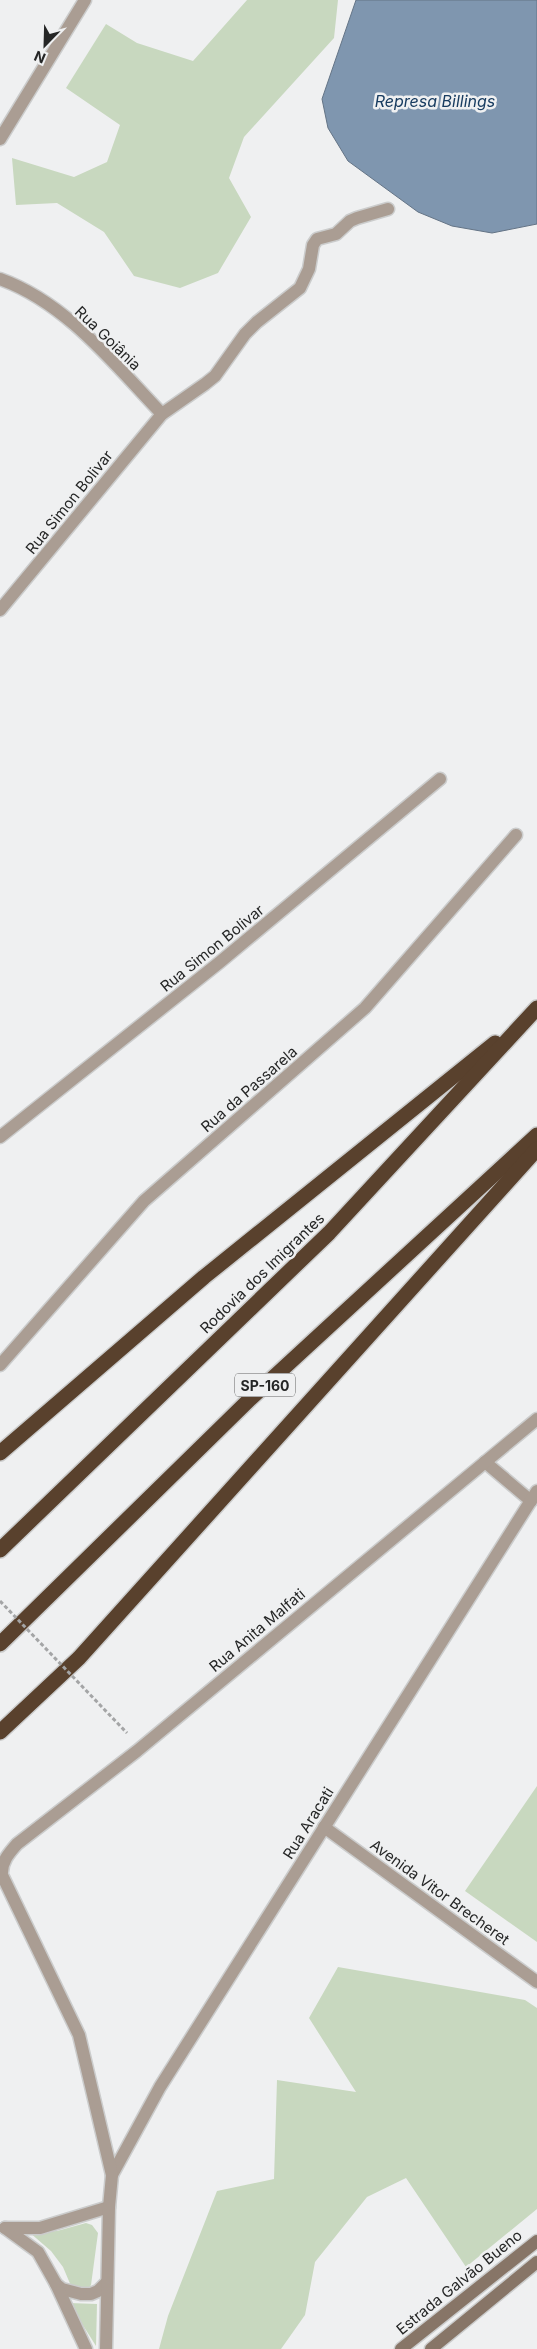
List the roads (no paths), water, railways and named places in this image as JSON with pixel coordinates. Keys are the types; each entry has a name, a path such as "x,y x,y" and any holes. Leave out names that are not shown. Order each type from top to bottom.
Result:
{"highway":[{"path":"0,1453 204,1277 536,1008"},
{"name":"Rodovia dos Imigrantes","path":"0,1550 329,1234 536,1008"},
{"name":"SP-160","path":"0,1644 250,1399 537,1135"},
{"path":"0,1732 85,1651 537,1149"}],"main road":[{"name":"Estrada Galvão Bueno","path":"401,2349 537,2241"},
{"path":"431,2349 537,2262"}],"street":[{"path":"0,140 85,0"},
{"name":"Rua Simon Bolivar","path":"0,610 162,414 210,380 257,322 300,288 309,269 313,245 317,239 336,234 350,221 357,218 388,209"},
{"name":"Rua Goiânia","path":"0,279 40,298 78,327 162,414"},
{"name":"Rua Simon Bolivar","path":"0,1137 205,974 440,779"},
{"name":"Rua da Passarela","path":"0,1365 144,1201 365,1008 516,835"},
{"name":"Rua Anita Malfati","path":"1,1868 16,1844 137,1751 537,1419"},
{"path":"486,1462 534,1496"},
{"name":"Rua Aracati","path":"112,2175 160,2087 534,1496"},
{"name":"Avenida Vitor Brecheret","path":"324,1827 537,1982"},
{"path":"1,1868 4,1880 79,2035 112,2175 108,2207 106,2349"},
{"path":"2,2228 40,2228 108,2207"},
{"path":"2,2228 38,2252 56,2284 86,2349"},
{"path":"56,2284 62,2289 81,2294 98,2291 107,2282"}],"water":[{"name":"Represa Billings","path":"356,0 537,0 537,224 492,233 452,226 418,212 348,161 328,128 322,99"}]}
